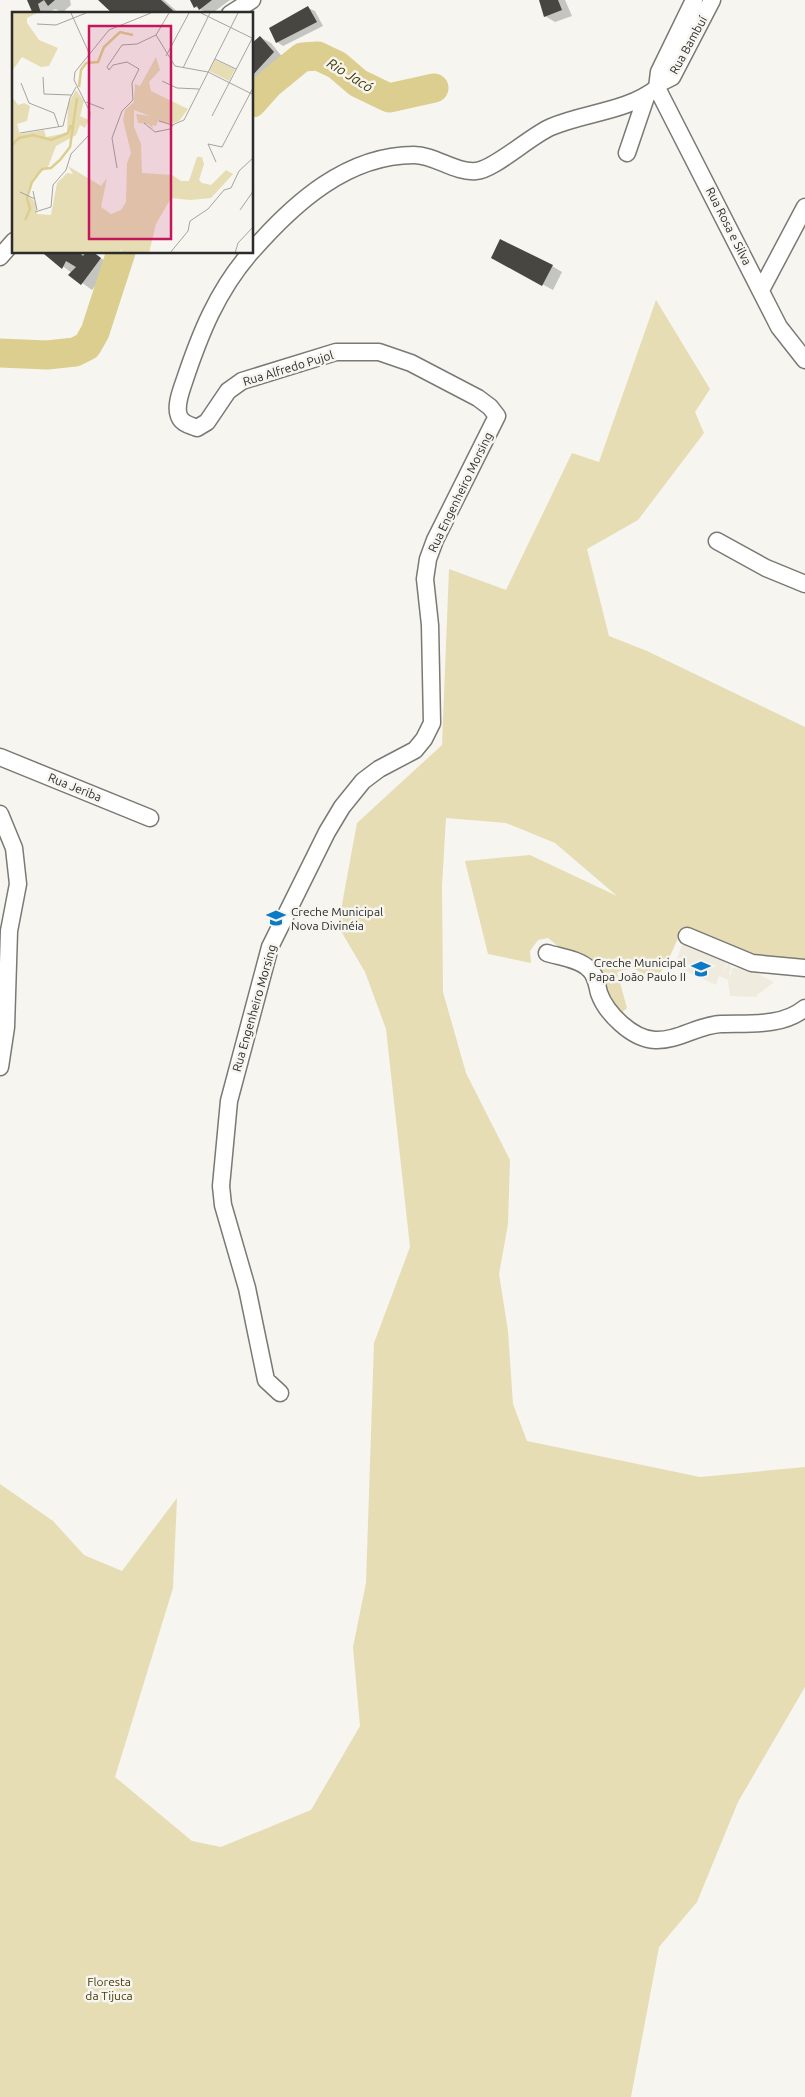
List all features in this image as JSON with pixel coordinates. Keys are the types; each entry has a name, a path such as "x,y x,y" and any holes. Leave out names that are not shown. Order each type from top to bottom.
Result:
{"street":[{"path":"233,12 252,0"},
{"name":"Rua Bambuí","path":"654,90 659,72 694,0"},
{"name":"Rua Bambuí","path":"654,90 672,77 712,0"},
{"path":"627,153 654,90"},
{"name":"Rua Alfredo Pujol","path":"254,250 295,206 324,184 359,166 391,157 416,155 463,170 477,172 491,167 530,138 552,127 632,103 654,90"},
{"name":"Rua Rosa e Silva","path":"654,90 779,327 805,360"},
{"path":"761,290 805,207"},
{"path":"0,257 12,243"},
{"name":"Rua Alfredo Pujol","path":"251,254 220,296 204,324 179,400 178,415 186,424 197,428 207,422 228,391 242,381 336,352 379,352 411,363 478,398 490,407 497,416"},
{"name":"Rua Engenheiro Morsing","path":"280,1393 266,1380 247,1288 223,1205 221,1186 229,1101 270,947 327,832 342,807 364,781 379,769 415,750 424,739 432,723 430,624 425,579 428,559 435,540 497,416"},
{"path":"717,541 766,568 805,584"},
{"name":"Rua Jeriba","path":"0,756 150,818"},
{"path":"0,814 14,848 18,884 5,934 6,1027 0,1067"},
{"path":"687,936 752,963 805,968"},
{"path":"547,953 580,963 590,969 606,1008 628,1028 653,1040 681,1036 706,1025 750,1024 774,1021 798,1014 805,1008"}],"shaded area":[{"name":"Creche Municipal Papa João Paulo II","path":"684,940 728,959 723,972 728,963 731,967 729,975 731,975 732,968 759,969 758,974 774,982 758,993 757,997 730,996 728,980 719,976 716,985 674,966"}],"green space":[{"name":"Floresta da Tijuca","path":"656,300 710,389 695,412 704,433 638,520 587,549 609,636 647,651 805,727 805,959 794,963 737,950 683,927 667,963 656,979 648,977 633,968 617,972 627,1008 619,1015 570,956 548,938 538,940 530,951 531,963 488,954 465,861 530,855 617,896 555,843 506,823 446,818 442,886 443,992 466,1073 510,1160 508,1224 499,1274 508,1331 513,1404 527,1441 700,1477 805,1467 805,1687 738,1802 697,1902 659,1947 631,2097 0,2097 0,1484 53,1521 84,1555 122,1571 177,1498 173,1588 115,1777 192,1841 221,1847 311,1810 360,1726 353,1647 366,1583 374,1343 410,1247 386,1029 365,972 338,926 357,823 442,745 449,569 506,590 572,453 599,462"}],"building":[{"path":"27,0 44,0 38,4 41,12 32,12"},
{"path":"44,0 55,0 48,6"},
{"path":"98,0 161,0 175,12 111,12"},
{"path":"190,0 212,0 199,10 197,6 194,8"},
{"path":"539,0 558,0 562,10 544,17"},
{"path":"308,6 317,22 276,43 269,28"},
{"path":"260,36 274,52 254,74 254,41"},
{"path":"500,239 553,265 542,286 491,258"},
{"path":"44,254 81,254 83,256 84,254 96,254 101,258 81,285 68,275 76,267 66,261 62,269"}],"waterway":[{"name":"Rio Jacó","path":"254,101 269,84 302,57 318,56 337,65 358,83 389,98 434,88"},
{"name":"Rio Jacó","path":"0,353 47,355 75,352 87,346 95,332 120,254"}],"place":[{"name":"Creche Municipal Nova Divinéia","path":"276,918"},
{"name":"Creche Municipal Papa João Paulo II","path":"701,969"}]}
